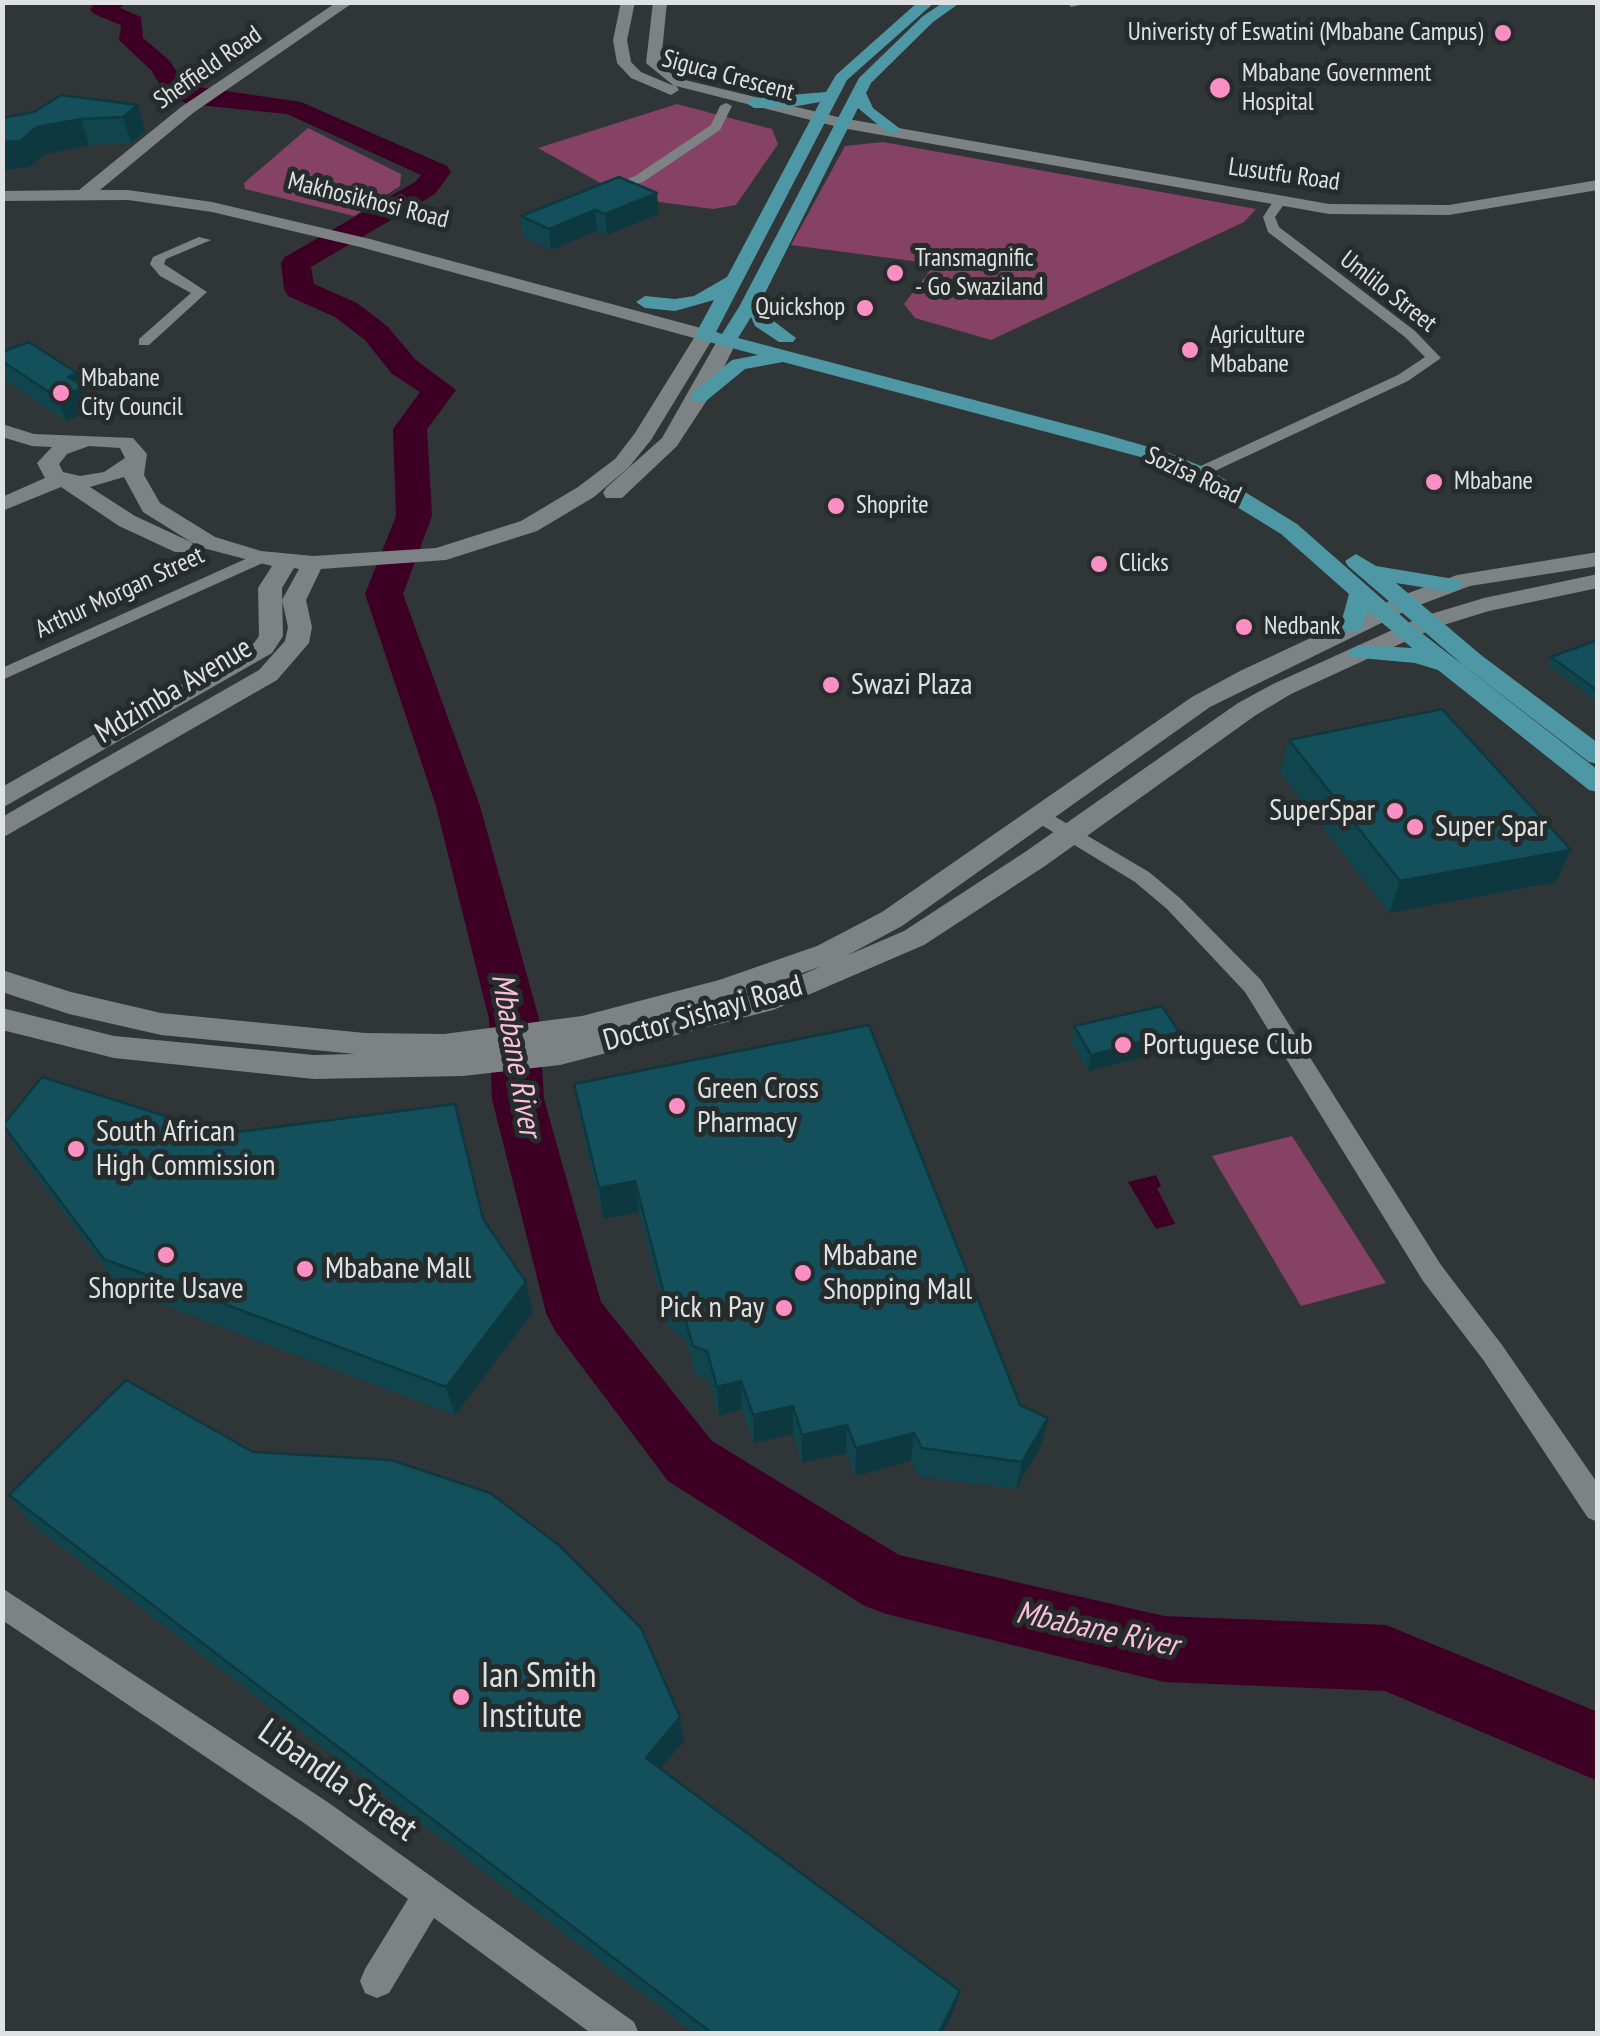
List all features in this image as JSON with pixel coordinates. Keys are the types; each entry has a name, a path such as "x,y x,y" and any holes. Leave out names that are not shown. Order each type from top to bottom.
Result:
{"main road":[{"name":"Sheffield Road","path":"102,188 186,110 346,2"},
{"name":"Siguca Crescent","path":"628,2 620,40 624,63 636,75 661,88 826,128"},
{"name":"Siguca Crescent","path":"660,2 653,63 680,82 826,128"},
{"path":"427,561 529,526 622,463 721,330 754,294 826,128 830,96 854,66 907,16 928,2"},
{"path":"2,432 127,520 189,550 280,565 358,566 427,561 526,541 606,500 670,442 699,397 732,281 826,128 864,81 928,19 954,2"},
{"path":"858,93 867,111 886,132"},
{"path":"754,103 830,96"},
{"path":"826,128 886,132"},
{"name":"Lusutfu Road","path":"886,132 965,143 1279,203 1362,210 1449,210 1598,185"},
{"name":"Makhosikhosi Road","path":"2,183 229,194 645,302 721,330"},
{"name":"Makhosikhosi Road","path":"2,196 102,188 212,207 721,330"},
{"path":"645,302 676,305 699,301 732,281"},
{"path":"754,294 762,322 786,338"},
{"name":"Sozisa Road","path":"721,330 804,360 1207,469"},
{"name":"Sozisa Road","path":"721,330 786,338 945,377 1207,469 1366,582 1598,784"},
{"path":"699,397 739,364 754,358 804,360"},
{"path":"2,432 46,442 126,442 136,454 133,475 151,507 207,542 280,565"},
{"path":"2,505 56,473 60,450 87,440"},
{"path":"2,490 56,473 110,477 134,461"},
{"name":"Doctor Sishayi Road","path":"2,1019 114,1046 314,1067 550,1043 773,999 890,950 1356,640 1395,607 1452,585 1506,571 1598,558"},
{"name":"Mdzimba Avenue","path":"2,799 263,648 271,636 270,588 280,565"},
{"name":"Mdzimba Avenue","path":"2,829 268,675 297,643 300,627 280,565"},
{"name":"Doctor Sishayi Road","path":"550,1043 582,1026 725,989 826,953 914,906 1200,702 1356,640 1598,581"},
{"path":"1452,585 1366,582 1356,640 1417,656 1454,658 1456,614"},
{"name":"Sozisa Road","path":"1454,658 1598,756"},
{"path":"1200,702 1225,712 1247,709"},
{"name":"Doctor Sishayi Road","path":"2,982 161,1024 454,1054"}],"street":[{"path":"1071,4 1088,2"},
{"path":"590,199 639,179 662,164 716,127 726,106"},
{"name":"Umlilo Street","path":"1207,469 1403,378 1434,358 1410,334 1272,229 1268,217 1279,203"},
{"path":"144,342 200,292 165,273 157,264 160,256 204,240"},
{"name":"Arthur Morgan Street","path":"2,675 280,565"},
{"path":"1042,816 1152,886 1254,986 1432,1273 1484,1341 1598,1509"},
{"name":"Libandla Street","path":"2,1602 318,1814 622,2034"},
{"path":"377,1981 430,1895"}],"shaded area":[{"path":"677,104 772,129 778,144 736,205 713,209 659,202 624,186 604,185 538,148"},
{"path":"308,128 401,174 400,186 354,216 245,189 244,183"},
{"path":"883,142 1256,209 1244,222 991,340 915,318 904,304 935,264 791,245 845,146"},
{"path":"1292,1136 1386,1283 1301,1306 1212,1156"},
{"path":"1156,1175 1161,1186 1157,1188 1175,1224 1156,1229 1128,1182"}],"building":[{"path":"61,95 138,105 123,117 37,127 20,141 2,142 2,118 34,112"},
{"path":"619,177 657,193 605,214 595,210 549,229 521,216"},
{"path":"29,342 77,373 68,377 85,387 58,398 2,361 2,352"},
{"path":"1598,640 1598,691 1551,657"},
{"name":"Super Spar","path":"1442,709 1571,850 1400,881 1289,740"},
{"path":"1162,1006 1179,1032 1091,1055 1074,1026"},
{"name":"Mbabane Shopping Mall","path":"869,1025 1020,1405 1048,1418 1022,1462 922,1448 914,1433 856,1448 847,1425 802,1435 793,1406 753,1415 741,1381 717,1387 707,1351 693,1346 683,1312 665,1297 635,1181 599,1188 574,1084"},
{"name":"Mbabane Mall","path":"42,1077 222,1134 455,1104 483,1219 526,1282 446,1387 104,1259 3,1125"},
{"name":"Ian Smith Institute","path":"126,1380 253,1452 391,1460 490,1493 560,1546 641,1628 680,1717 646,1758 960,1991 938,2034 713,2034 9,1495"}],"waterway":[{"name":"Mbabane River","path":"114,2 102,9 133,22 131,40 161,66 175,90 188,96 292,107 437,172 425,188 296,263 299,289 346,310 376,333 404,367 439,390 410,429 414,516 384,594 458,806 514,1019 518,1099 575,1313 690,1461 886,1583 1164,1649 1386,1658 1598,1747"}],"place":[{"name":"Univeristy of Eswatini (Mbabane Campus)","path":"1503,33"},
{"name":"Mbabane Government Hospital","path":"1220,88"},
{"name":"Transmagnific - Go Swaziland","path":"895,273"},
{"name":"Quickshop","path":"865,308"},
{"name":"Agriculture Mbabane","path":"1190,350"},
{"name":"Mbabane City Council","path":"61,393"},
{"name":"Mbabane","path":"1434,482"},
{"name":"Shoprite","path":"836,506"},
{"name":"Clicks","path":"1099,564"},
{"name":"Nedbank","path":"1244,627"},
{"name":"Swazi Plaza","path":"831,685"},
{"name":"SuperSpar","path":"1395,811"},
{"name":"Super Spar","path":"1415,827"},
{"name":"Portuguese Club","path":"1123,1045"},
{"name":"Green Cross Pharmacy","path":"677,1106"},
{"name":"South African High Commission","path":"76,1149"},
{"name":"Shoprite Usave","path":"166,1255"},
{"name":"Mbabane Mall","path":"305,1269"},
{"name":"Mbabane Shopping Mall","path":"803,1273"},
{"name":"Pick n Pay","path":"784,1308"},
{"name":"Ian Smith Institute","path":"461,1697"}]}
